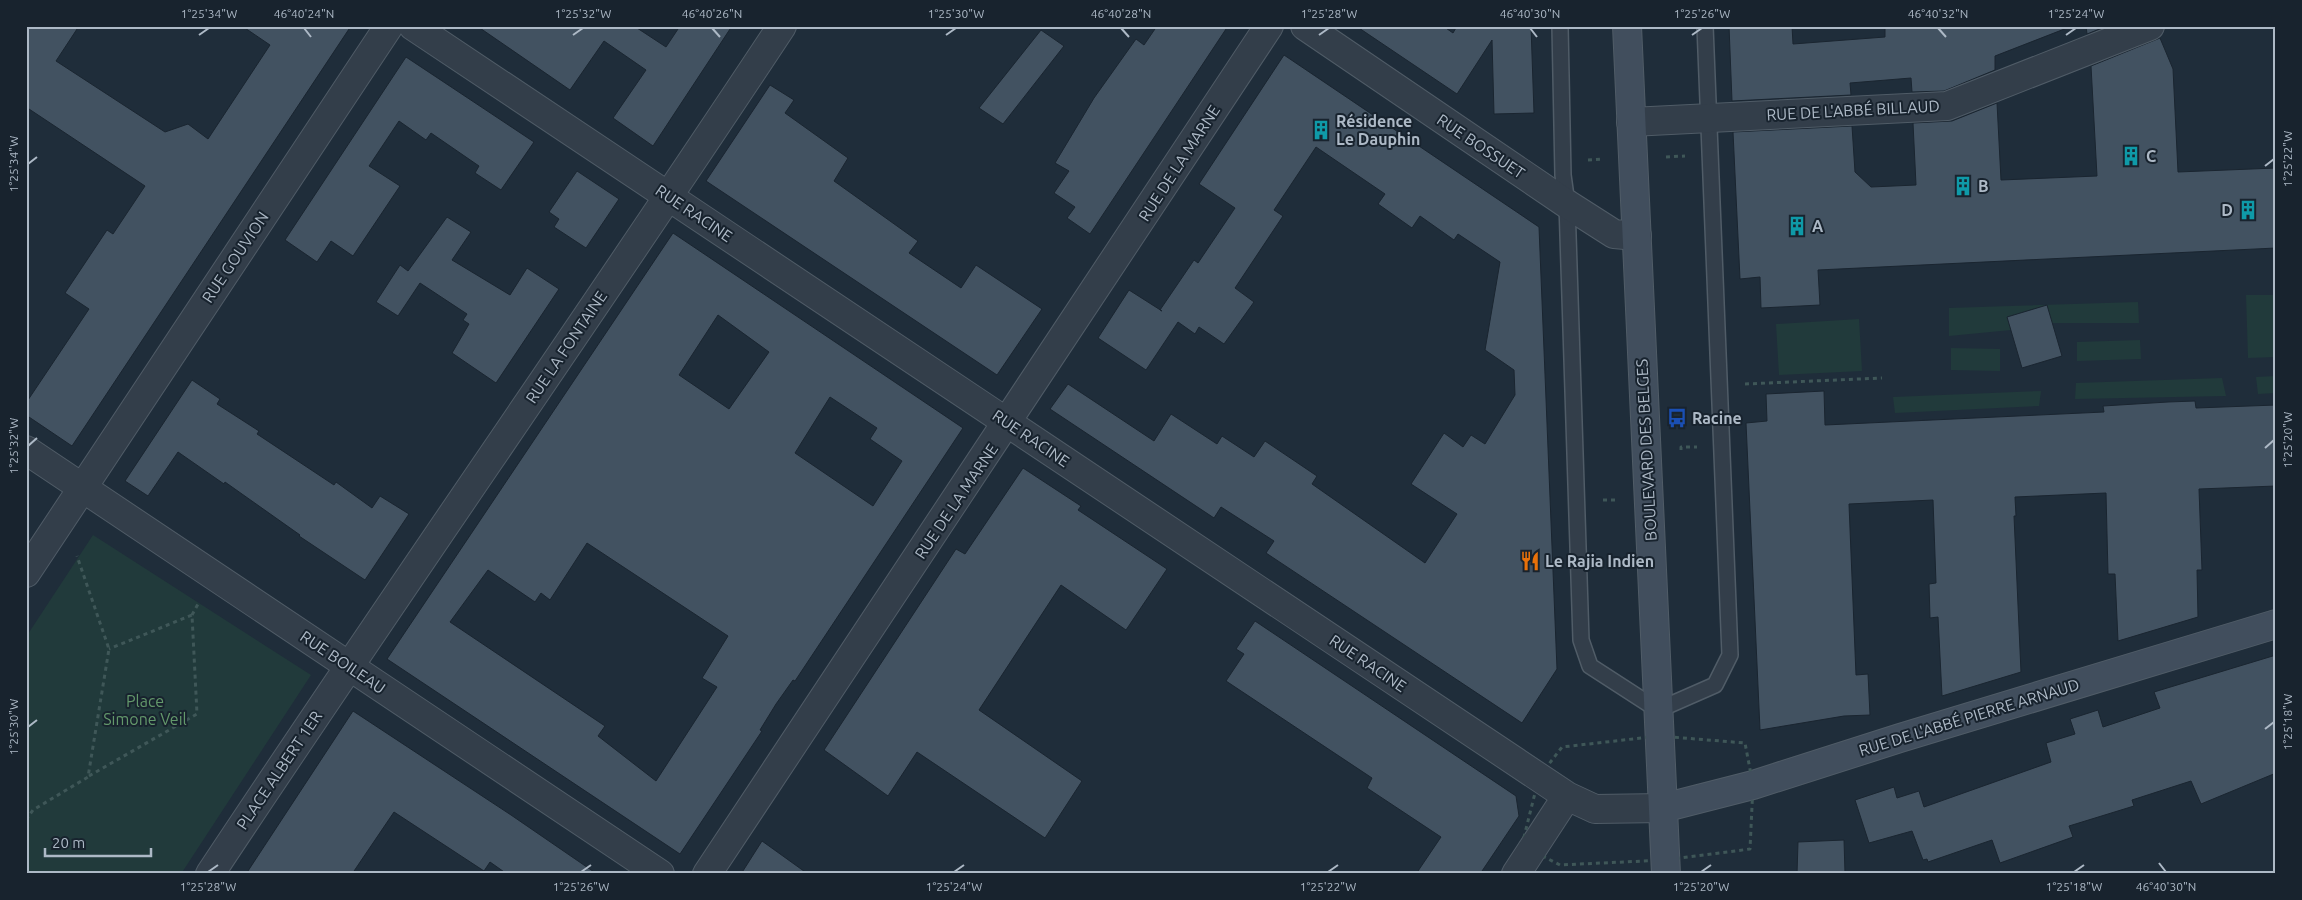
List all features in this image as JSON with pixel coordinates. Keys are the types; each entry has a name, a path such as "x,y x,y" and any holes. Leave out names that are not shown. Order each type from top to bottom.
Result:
{"main road":[{"name":"BOULEVARD DES BELGES","path":"1627,26 1666,874"},
{"name":"RUE DE L'ABBÉ PIERRE ARNAUD","path":"1663,808 1753,785 1900,738 2276,624"}],"street":[{"name":"RUE GOUVION","path":"81,487 389,26"},
{"name":"RUE RACINE","path":"413,26 1567,796 1595,809 1663,808"},
{"name":"RUE LA FONTAINE","path":"348,665 669,197 782,26"},
{"name":"RUE DE LA MARNE","path":"708,874 1269,26"},
{"name":"RUE BOSSUET","path":"1305,26 1614,234 1637,236"},
{"name":"RUE DE L'ABBÉ BILLAUD","path":"1631,122 1947,106 2150,26"},
{"name":"RUE BOILEAU","path":"26,450 660,874"},
{"path":"26,573 81,487"},
{"name":"PLACE ALBERT 1ER","path":"210,874 348,665"},
{"path":"1516,874 1567,796"}],"lane":[{"path":"1560,26 1563,175 1567,204 1580,640 1590,666 1658,710 1715,685 1730,655 1705,26"}],"path":[{"path":"1741,384 1882,378"},
{"path":"1680,456 1681,447 1722,447"},
{"path":"1576,500 1648,500"},
{"path":"63,516 109,649 88,776"},
{"path":"26,820 33,810 88,776 197,714 192,615 109,649"}],"green space":[{"path":"2246,295 2276,295 2276,357 2248,358"},
{"path":"2138,302 2139,323 2052,323 2047,305 2007,317 2011,330 1949,336 1949,308"},
{"path":"1859,319 1862,371 1779,375 1776,324"},
{"path":"2140,340 2141,359 2077,361 2077,342"},
{"path":"1951,348 2000,349 2000,371 1951,370"},
{"path":"2276,376 2276,393 2258,394 2256,377"},
{"path":"2222,378 2226,396 2075,399 2076,383"},
{"path":"2041,391 2039,406 1895,413 1893,397"},
{"name":"Place Simone Veil","path":"93,535 311,675 181,874 26,874 26,637"}],"building":[{"path":"26,26 79,26 56,61 165,132 188,124 208,139 270,45 242,26 351,26 72,446 26,415 26,403 89,309 65,293 107,230 113,234 145,186 26,107"},
{"path":"477,26 634,26 666,47 680,26 732,26 653,146 613,118 646,70 604,41 570,90"},
{"path":"1157,26 1228,26 1090,234 1067,218 1075,207 1054,193 1069,171 1055,163 1094,98 1136,39 1144,45"},
{"path":"1356,26 1443,26 1453,33 1457,26 1531,26 1534,113 1494,114 1492,40 1457,94"},
{"path":"1729,26 1792,26 1793,44 1885,37 1885,26 2067,26 2067,28 1995,56 1995,70 1944,91 1912,92 1911,78 1850,83 1851,95 1732,101"},
{"path":"2086,26 2107,26 2087,34"},
{"path":"1041,30 1064,46 1003,124 979,108"},
{"path":"2160,38 2173,69 2178,172 2276,168 2276,248 1818,270 1820,305 1761,308 1760,277 1740,279 1733,132 1852,126 1855,172 1871,187 1916,185 1913,123 1952,121 1997,103 2001,180 2097,176 2091,66"},
{"path":"1284,55 1539,227 1557,669 1522,723 1266,553 1274,541 1221,507 1214,518 1050,409 1068,384 1154,441 1171,414 1217,444 1222,436 1254,457 1265,441 1317,476 1312,484 1425,563 1457,514 1411,484 1444,433 1463,447 1471,435 1485,444 1515,395 1514,370 1485,350 1500,262 1458,234 1454,240 1420,216 1412,228 1378,204 1385,194 1316,147 1274,210 1283,216 1235,288 1254,302 1224,344 1199,327 1195,334 1178,322 1146,370 1098,338 1129,290 1160,310 1194,260 1198,263 1235,208 1199,184"},
{"path":"406,57 534,142 501,190 475,173 479,166 431,133 426,140 399,121 369,166 400,186 353,256 331,241 317,262 285,240"},
{"path":"770,85 794,100 785,113 848,158 834,181 918,241 909,253 961,288 976,265 1042,309 997,375 706,181"},
{"path":"577,171 619,199 586,248 554,227 559,219 549,212"},
{"path":"447,217 471,232 452,260 510,295 527,268 559,289 496,383 452,353 469,324 463,320 467,314 420,283 398,316 376,302 400,265 408,271"},
{"path":"673,233 963,428 795,681 793,680 776,704 760,730 762,731 680,854 387,659","holes":["718,315 769,352 729,409 679,375","830,397 877,428 870,439 902,461 873,506 795,453","587,543 728,636 702,678 717,687 656,781 598,736 605,726 450,622 488,570 535,602 541,593 550,600"]},
{"path":"2047,305 2062,356 2022,368 2007,317"},
{"path":"192,380 220,399 217,404 259,431 257,434 334,485 336,482 372,508 380,496 409,514 365,580 299,536 225,482 224,484 178,452 148,496 125,481"},
{"path":"1824,391 1825,425 2104,412 2103,406 2168,402 2195,401 2196,408 2276,405 2276,486 2199,489 2202,570 2197,570 2198,617 2118,641 2115,574 2108,574 2106,493 2015,497 2016,516 2014,516 2021,672 1942,696 1938,617 1930,618 1929,584 1936,583 1933,500 1849,504 1856,675 1868,674 1870,715 1844,716 1760,730 1746,423 1767,421 1766,394"},
{"path":"1023,468 1081,506 1078,510 1167,569 1126,630 1061,585 979,710 1082,781 1045,838 917,752 888,796 824,750 956,549 965,554"},
{"path":"1255,621 1516,796 1519,816 1480,874 1416,874 1441,837 1367,788 1372,778 1226,681 1244,654 1236,649"},
{"path":"2276,655 2276,773 2201,804 2191,781 2132,800 2134,806 2069,826 2073,837 2000,863 1992,840 1928,862 1927,859 1923,860 1912,831 1869,843 1855,800 1894,787 1897,798 1919,791 1924,807 2051,762 2046,743 2075,734 2070,719 2098,710 2103,727 2160,708 2154,692"},
{"path":"353,711 597,874 507,874 490,862 484,871 394,812 352,874 246,874"},
{"path":"1844,840 1845,873 1797,874 1798,842"},
{"path":"762,841 808,874 741,874"}],"place":[{"name":"Résidence Le Dauphin","path":"1321,130"},
{"name":"C","path":"2131,156"},
{"name":"B","path":"1963,186"},
{"name":"D","path":"2248,210"},
{"name":"A","path":"1797,226"},
{"name":"Racine","path":"1677,418"},
{"name":"Le Rajia Indien","path":"1530,561"}]}
